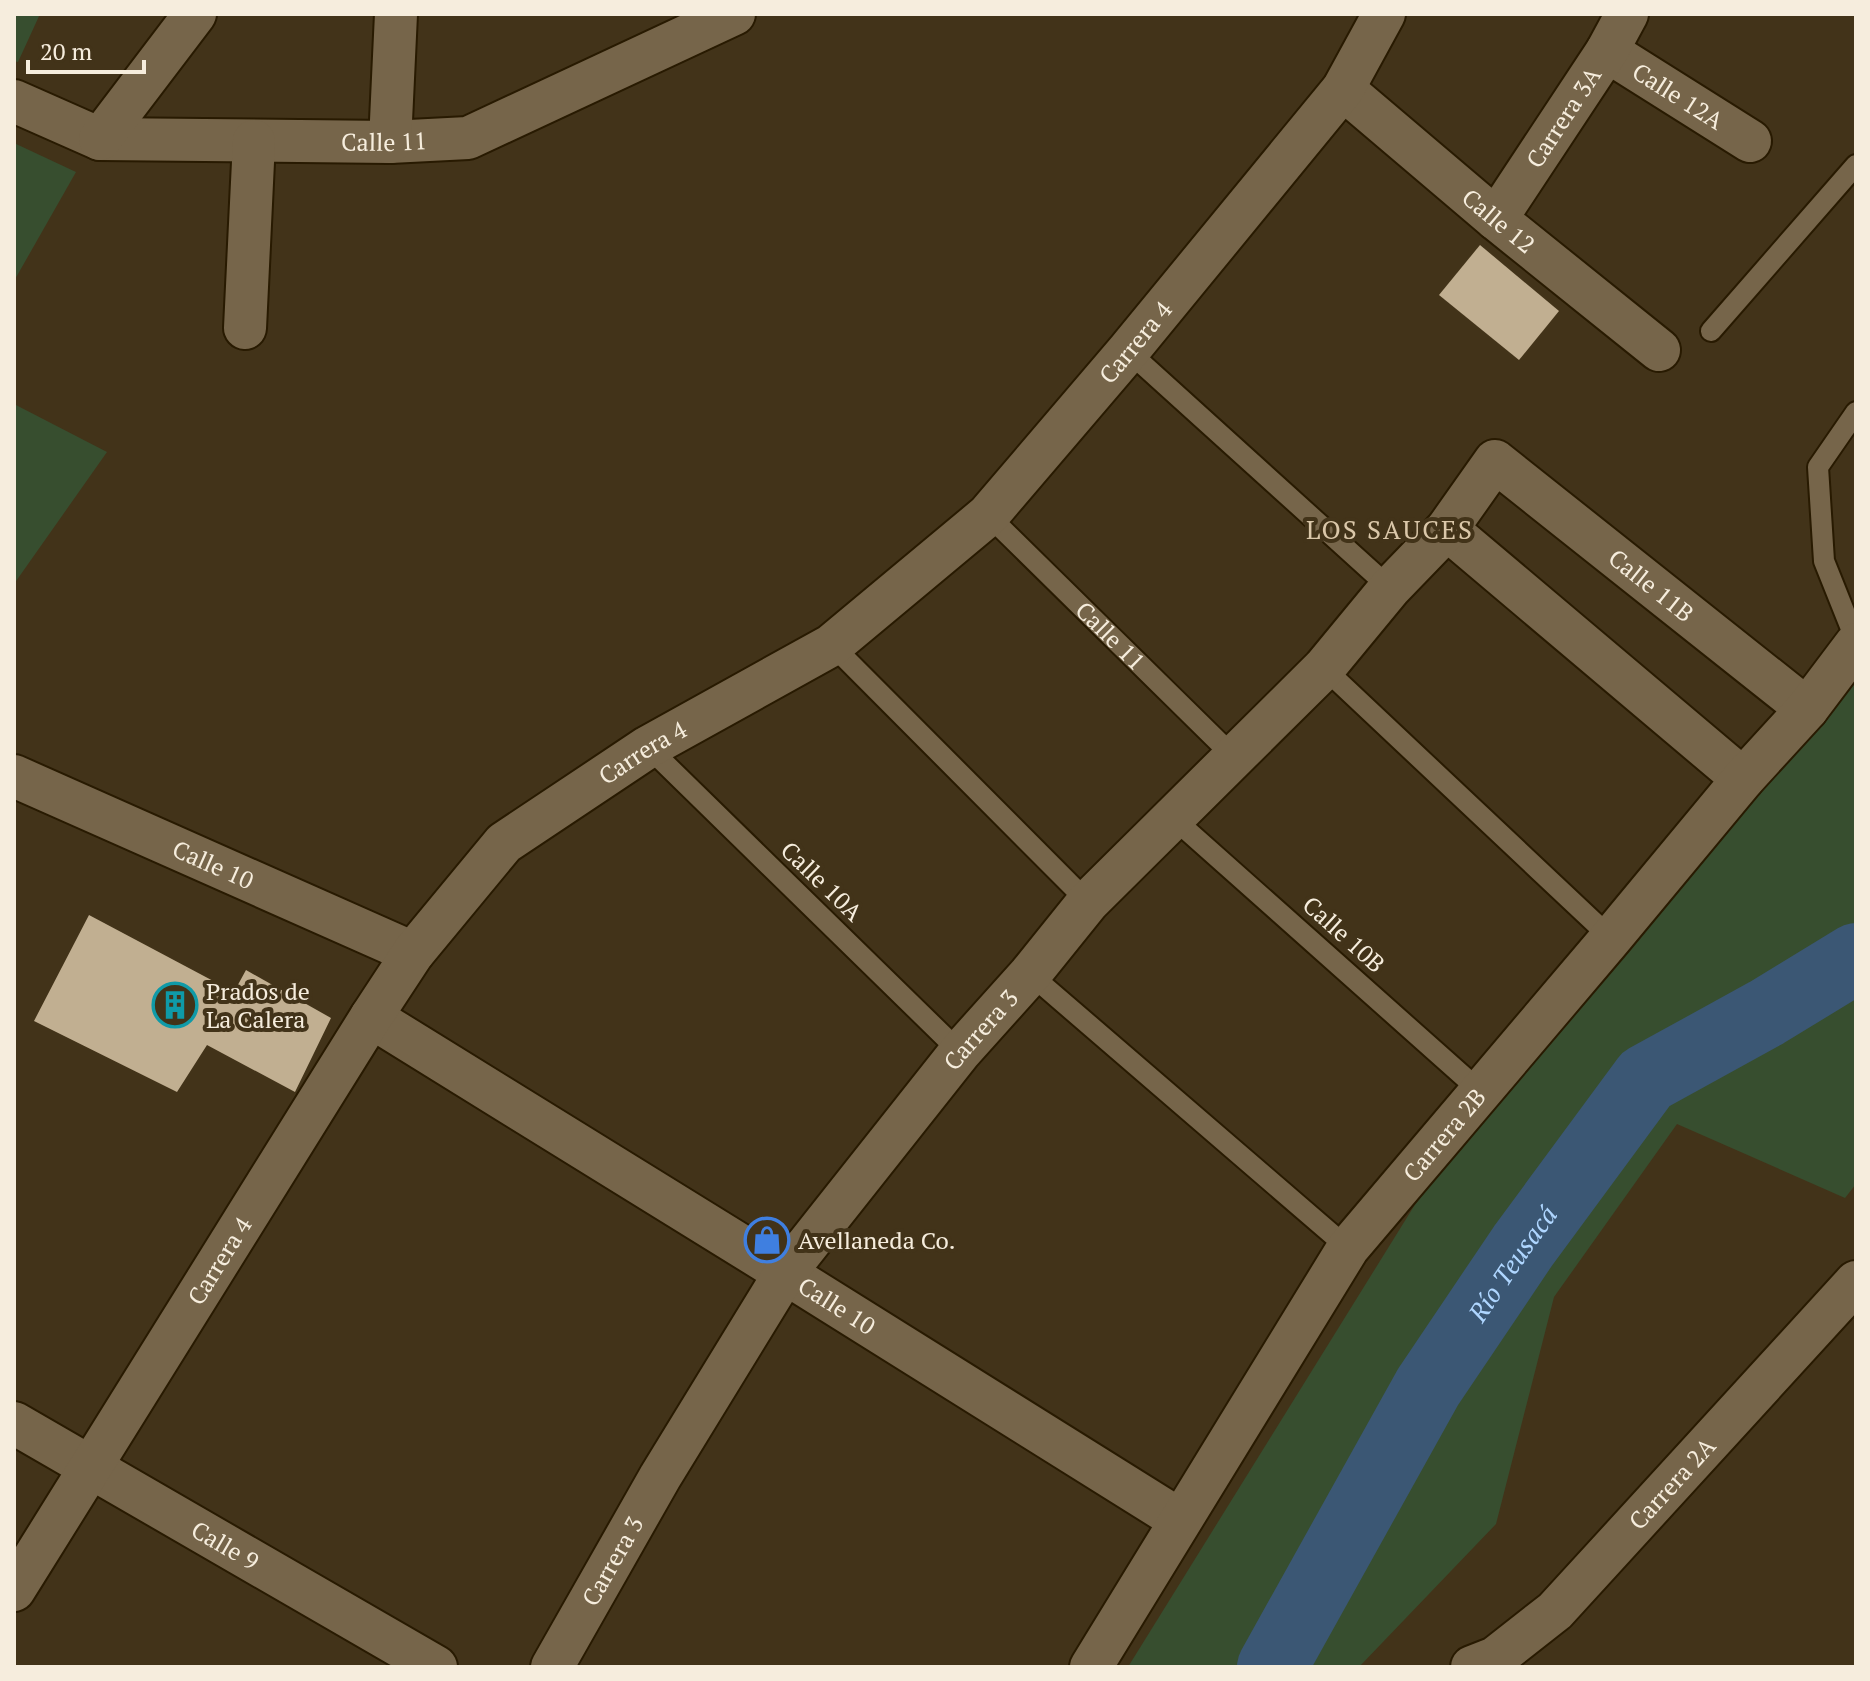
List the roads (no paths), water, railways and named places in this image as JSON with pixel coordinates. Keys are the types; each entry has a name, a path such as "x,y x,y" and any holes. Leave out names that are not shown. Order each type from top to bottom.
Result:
{"street":[{"path":"100,139 195,14"},
{"path":"390,142 396,14"},
{"name":"Calle 11","path":"14,101 100,139 390,142 468,138 734,14"},
{"name":"Carrera 4","path":"14,1590 371,1017 413,953 504,843 648,747 832,645 988,515 1128,351 1343,89 1384,14"},
{"name":"Carrera 3A","path":"1496,219 1607,51 1627,14"},
{"name":"Calle 12A","path":"1607,51 1750,141"},
{"name":"Calle 12","path":"1343,89 1496,219 1659,350"},
{"path":"245,328 254,141"},
{"name":"Carrera 3","path":"552,1667 660,1477 785,1273 960,1052 1030,974 1088,902 1324,668 1390,588 1447,529 1495,461"},
{"name":"Calle 11B","path":"1495,461 1807,709"},
{"path":"1447,529 1743,779"},
{"name":"Carrera 2B","path":"1091,1667 1348,1248 1743,779 1807,709 1856,643"},
{"name":"Calle 10","path":"14,776 413,953"},
{"name":"Calle 10","path":"371,1017 1180,1520"},
{"name":"Carrera 2A","path":"1472,1667 1495,1658 1555,1611 1856,1282"},
{"name":"Calle 9","path":"14,1423 436,1667"}],"lane":[{"path":"1711,331 1856,165"},
{"path":"1128,351 1390,588"},
{"path":"1856,412 1818,467 1824,561 1856,643"},
{"name":"Calle 11","path":"988,515 1233,756"},
{"path":"832,645 1088,902"},
{"path":"1324,668 1611,938"},
{"name":"Calle 10A","path":"648,747 960,1052"},
{"name":"Calle 10B","path":"1172,817 1480,1091"},
{"path":"1030,974 1348,1248"}],"waterway":[{"name":"Río Teusacá","path":"1272,1667 1428,1387 1523,1246 1646,1079 1766,1013 1856,958"}],"place":[{"name":"Prados de La Calera","path":"175,1005"},
{"name":"Avellaneda Co.","path":"767,1240"}],"district":[{"name":"LOS SAUCES","path":"1390,529"}]}
